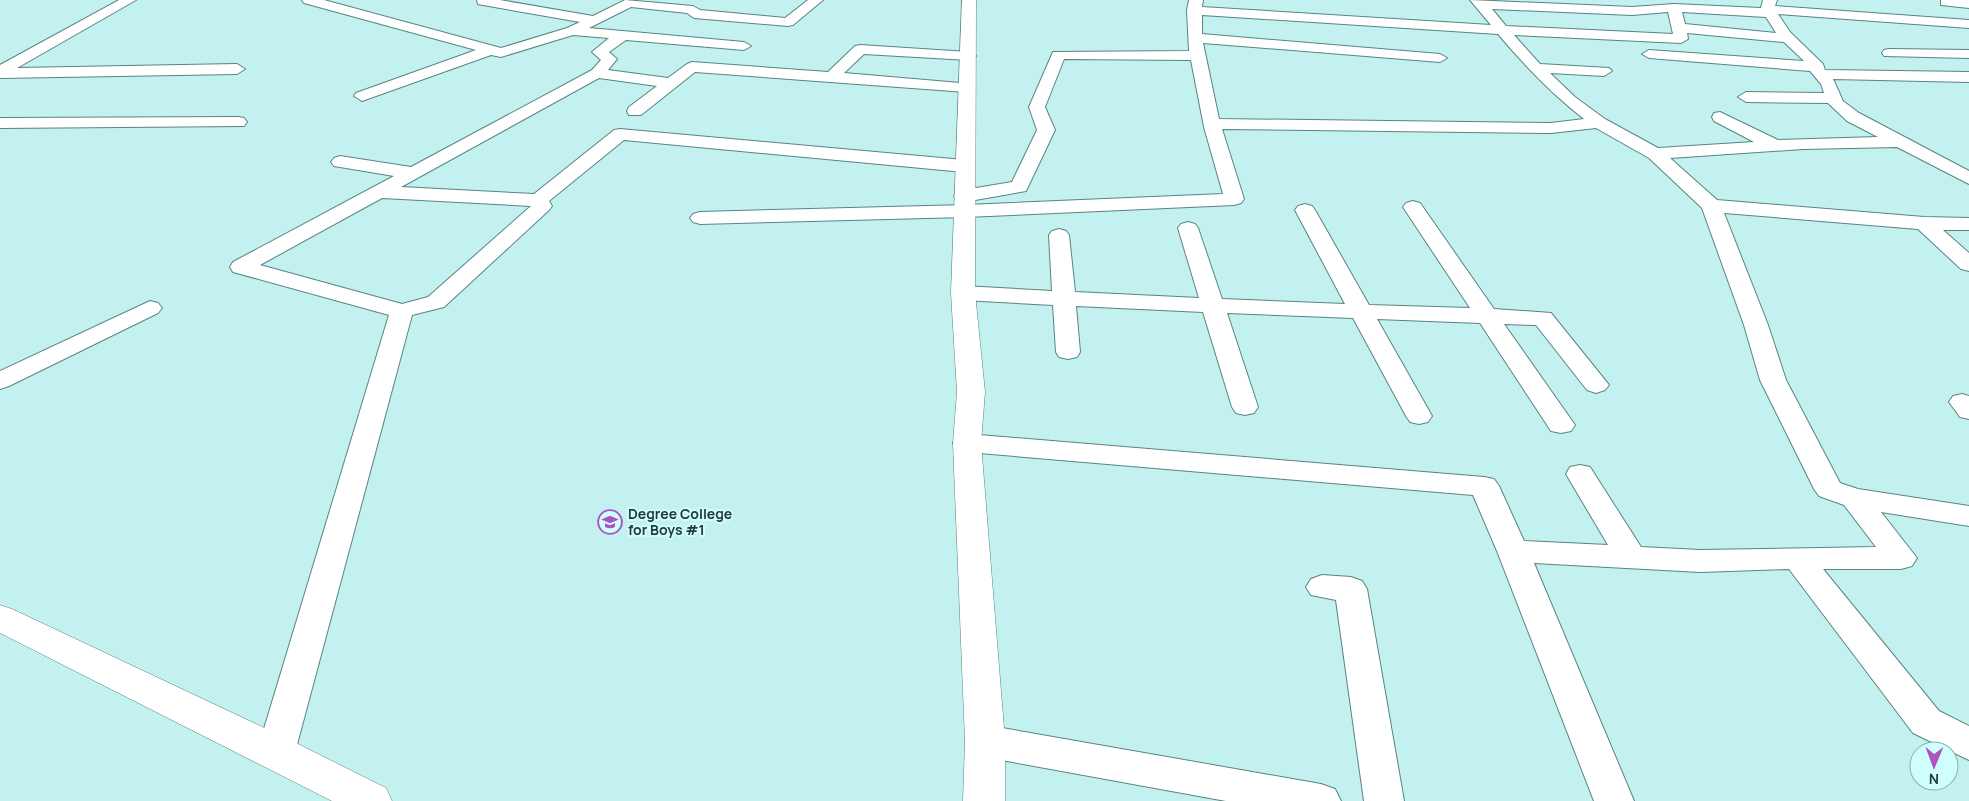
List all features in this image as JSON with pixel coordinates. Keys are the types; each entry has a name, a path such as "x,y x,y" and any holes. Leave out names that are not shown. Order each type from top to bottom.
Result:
{"street":[{"path":"0,72 129,0"},
{"path":"309,0 501,53 572,31 632,2 693,10 694,14 788,22 816,0"},
{"path":"969,0 969,56 966,87 964,166 963,293 971,392 967,443 985,741 984,801"},
{"path":"1607,0 1619,10"},
{"path":"1726,0 1766,8 1788,38 1819,70 1828,83 1836,102 1853,117 1969,178"},
{"path":"1863,0 1873,16"},
{"path":"483,1 594,20"},
{"path":"1969,4 1946,2 1950,9 1969,23"},
{"path":"1479,3 1619,10 1766,8 1969,23"},
{"path":"1479,3 1537,68 1569,100 1599,123 1655,154 1711,206 1756,325 1773,380 1829,489 1854,498 1969,516"},
{"path":"700,218 965,204 1234,199 1212,124 1198,56 1195,38 1195,5 1502,29 1681,39 1674,8"},
{"path":"1679,28 1788,38"},
{"path":"572,31 621,37 744,46"},
{"path":"538,200 542,206 436,302 402,311 241,267 597,73 610,59 599,52 621,37"},
{"path":"1195,38 1440,58"},
{"path":"1516,45 1565,48"},
{"path":"832,77 860,49 969,56"},
{"path":"1925,76 1886,49 1969,54"},
{"path":"362,96 492,50"},
{"path":"1632,53 1819,70 1969,77"},
{"path":"965,204 1019,186 1046,130 1037,107 1058,55 1198,56"},
{"path":"635,111 692,67 966,87"},
{"path":"1537,68 1604,71"},
{"path":"0,72 237,69"},
{"path":"597,73 669,83"},
{"path":"1746,98 1834,98"},
{"path":"1720,117 1774,146"},
{"path":"0,122 238,122"},
{"path":"1212,124 1550,128 1599,123"},
{"path":"378,192 538,200 620,134 964,166"},
{"path":"1655,154 1774,146 1898,142"},
{"path":"1934,158 1969,158"},
{"path":"340,162 413,173"},
{"path":"1711,206 1924,223 1969,224"},
{"path":"1414,207 1561,425"},
{"path":"1305,210 1419,416"},
{"path":"1924,223 1969,264"},
{"path":"1188,228 1245,407"},
{"path":"1059,235 1066,298 1068,352"},
{"path":"963,293 1212,306 1543,318 1596,385"},
{"path":"0,381 150,308"},
{"path":"276,752 402,311"},
{"path":"967,443 1484,486 1513,551 1614,801"},
{"path":"1580,474 1632,558"},
{"path":"1513,551 1700,562 1797,558 1901,558 1854,498"},
{"path":"1797,558 1926,722 1969,744"},
{"path":"1322,587 1351,589 1384,801"},
{"path":"0,618 276,752 371,801"},
{"path":"985,741 1321,801"}],"place":[{"name":"Degree College for Boys #1","path":"610,522"}]}
